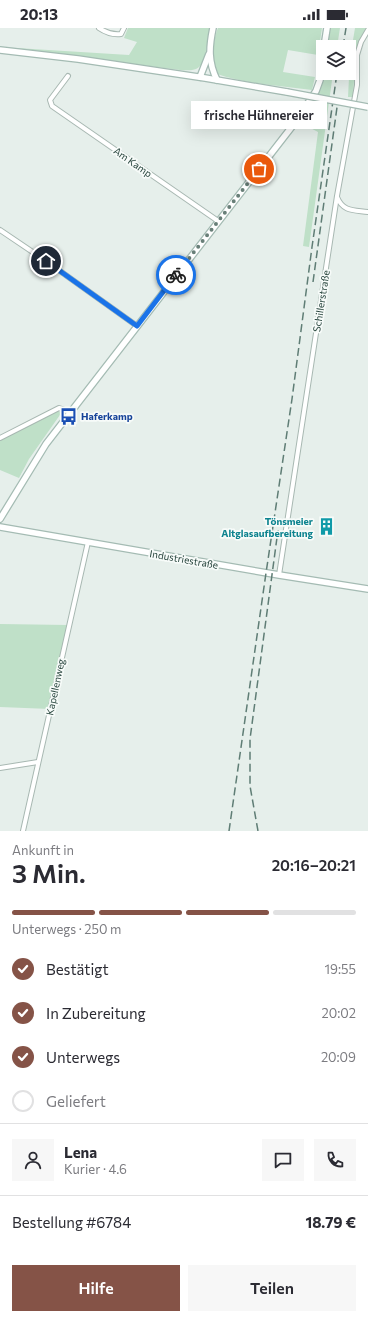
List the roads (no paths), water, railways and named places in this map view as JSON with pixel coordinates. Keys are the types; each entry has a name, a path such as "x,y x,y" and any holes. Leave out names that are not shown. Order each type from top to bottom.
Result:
{"street":[{"path":"99,28 117,35 121,34 124,28"},
{"path":"202,77 209,54 213,28"},
{"path":"325,40 327,28"},
{"name":"Schillerstraße","path":"279,575 337,196 357,85 357,55 361,42 368,30"},
{"path":"0,50 78,59 202,77 368,107"},
{"path":"209,54 212,70 217,80"},
{"path":"202,77 209,68 210,62"},
{"name":"Am Kamp","path":"68,76 50,100 52,106 218,221"},
{"path":"0,518 34,462 137,326 294,124 316,91 320,80"},
{"path":"337,196 341,205 347,209 368,212"},
{"path":"0,230 137,326"},
{"path":"0,438 59,408 71,412"},
{"name":"Industriestraße","path":"0,527 368,589"},
{"name":"Kapellenweg","path":"23,831 88,542"},
{"path":"0,768 38,762"}],"railway":[{"path":"344,40 346,28"},
{"path":"229,831 292,399 336,80"},
{"path":"313,282 338,100"},
{"path":"258,831 250,786 250,739 278,530"}],"place":[{"name":"frische Hühnereier","path":"259,169"},
{"name":"Haferkamp","path":"68,416"},
{"name":"Tönsmeier Altglasaufbereitung","path":"326,527"}]}
